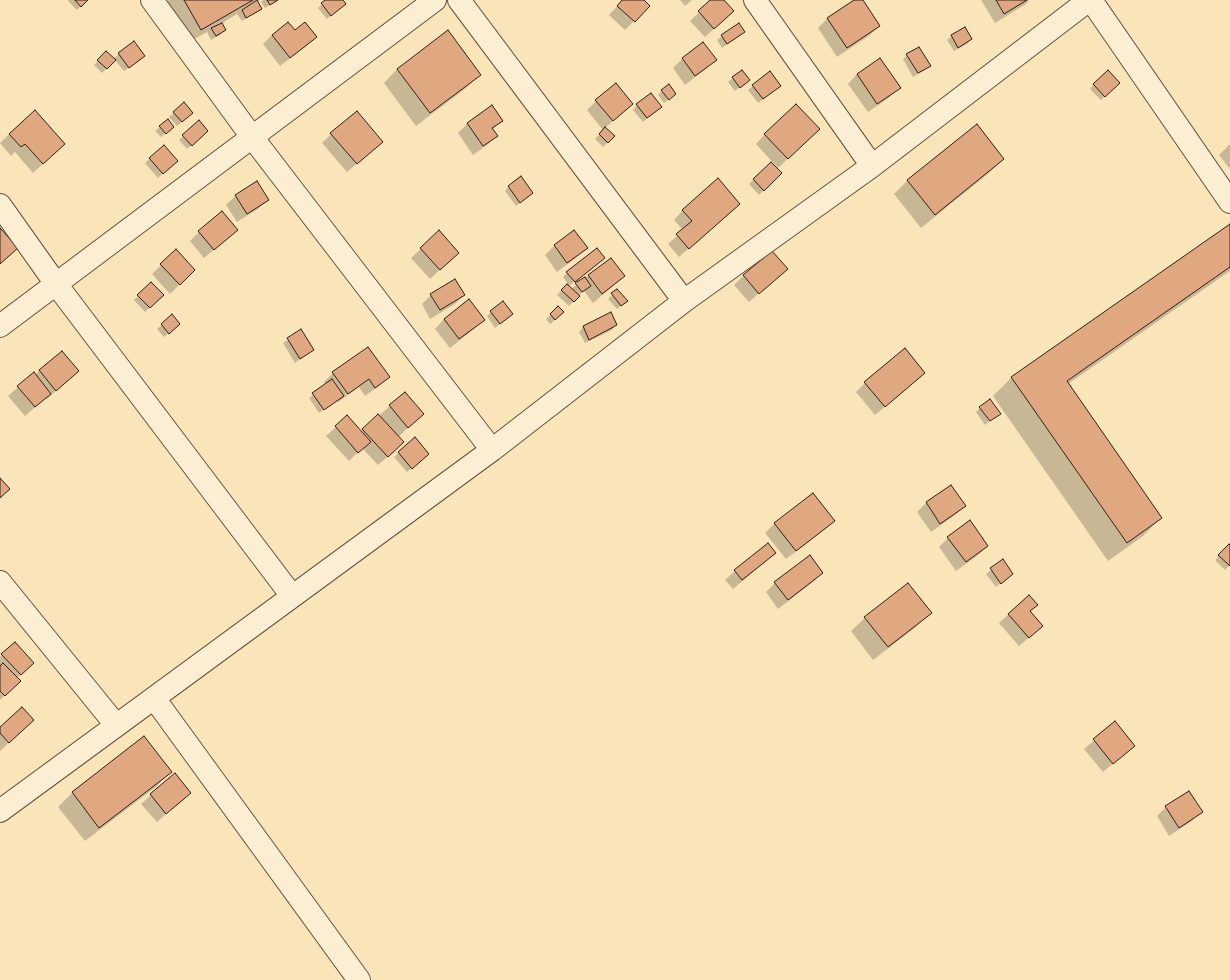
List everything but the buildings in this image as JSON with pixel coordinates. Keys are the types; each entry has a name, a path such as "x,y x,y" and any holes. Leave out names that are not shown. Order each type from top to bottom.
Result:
{"street":[{"path":"152,0 252,138 492,450"},
{"path":"0,326 435,0"},
{"path":"458,0 684,301"},
{"path":"755,0 872,166"},
{"path":"0,811 492,450 684,301 872,166 1092,1 1230,202"},
{"path":"0,205 56,284 292,596"},
{"path":"0,582 116,725"},
{"path":"154,698 359,980"}]}
